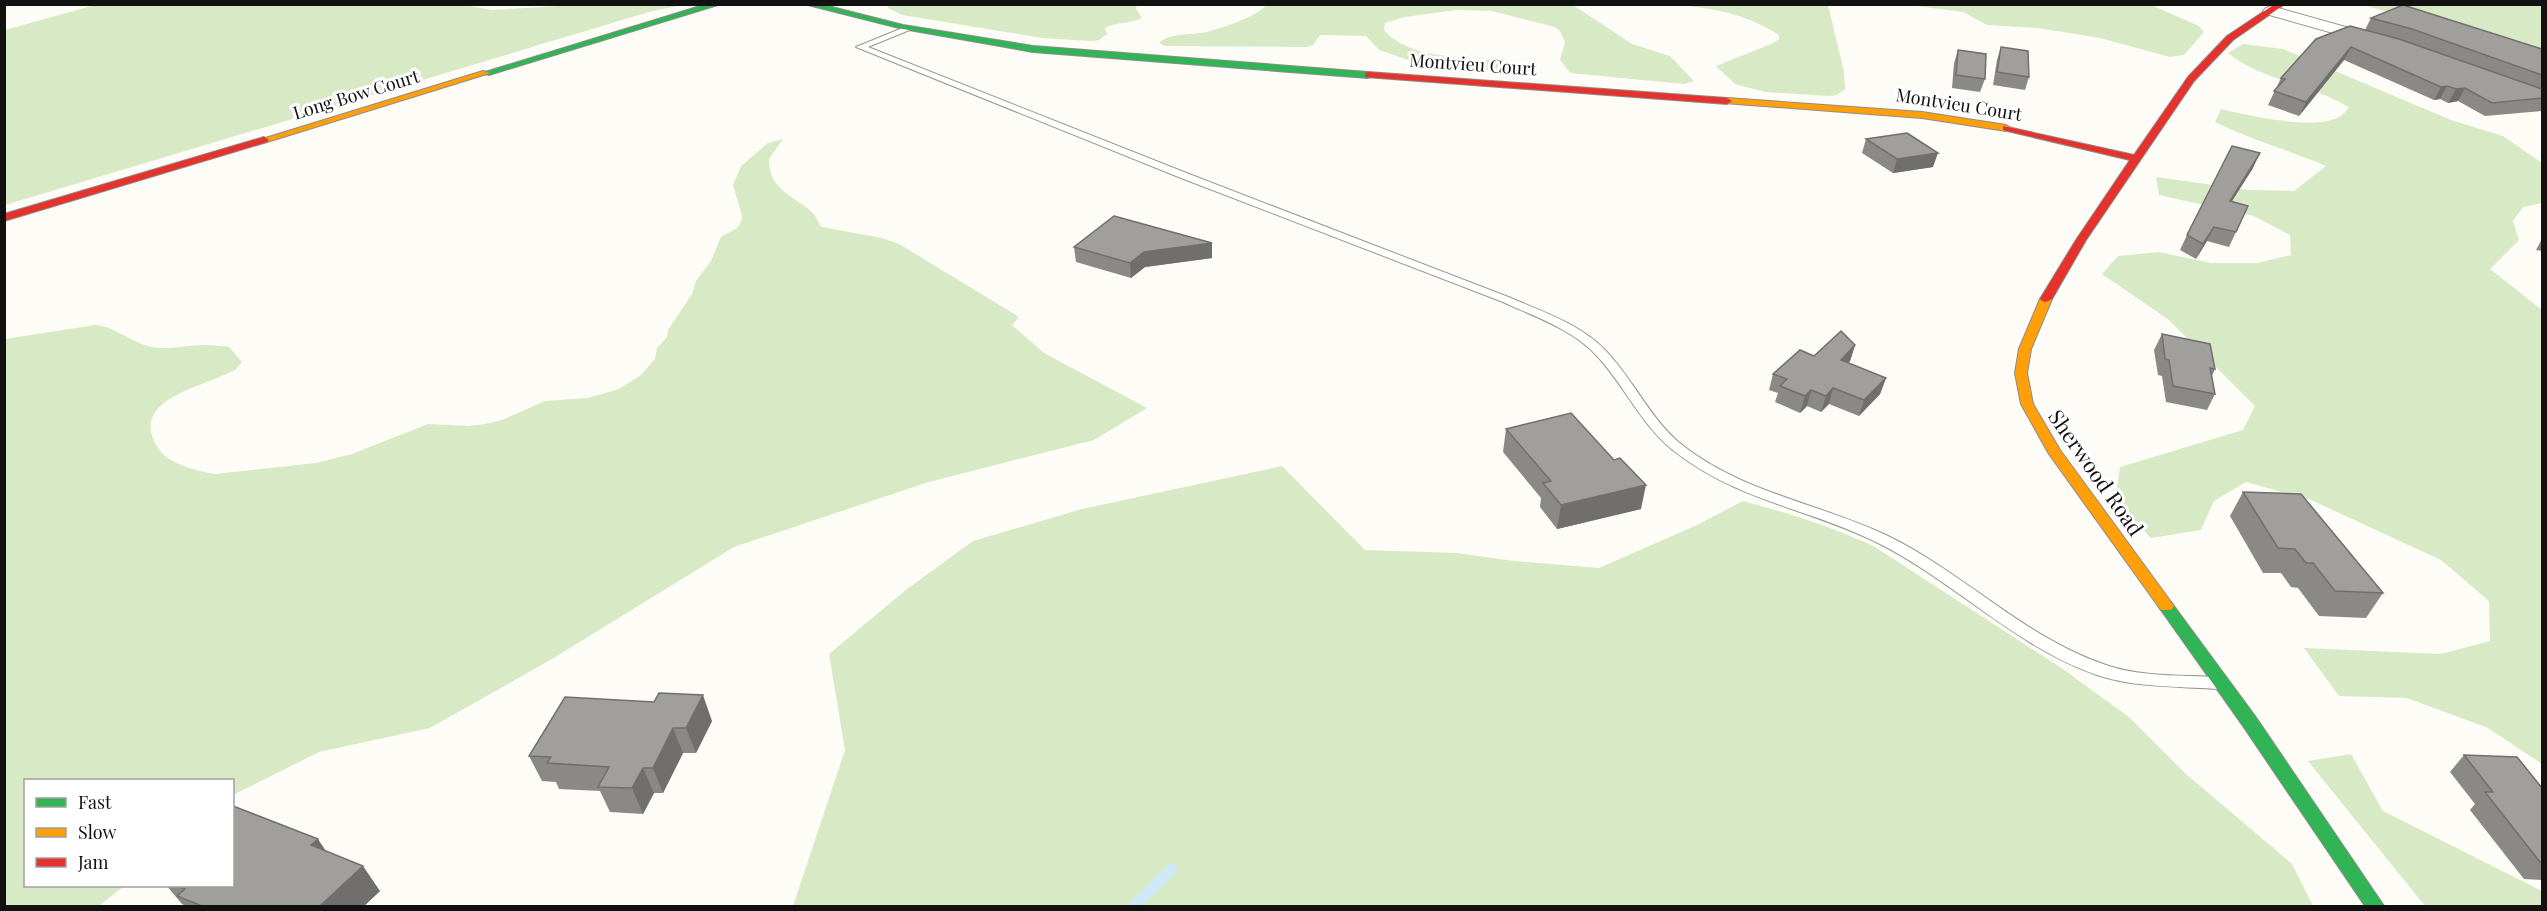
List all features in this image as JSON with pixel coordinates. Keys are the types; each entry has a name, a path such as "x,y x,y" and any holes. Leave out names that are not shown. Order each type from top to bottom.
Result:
{"street":[{"name":"Long Bow Court","path":"4,218 717,4"},
{"name":"Montvieu Court","path":"808,4 908,29 1027,49 1149,61 1880,110 2015,130 2137,159"},
{"path":"2276,8 2389,44"},
{"name":"Sherwood Road","path":"2276,8 2234,35 2205,62 2073,254 2043,306 2023,356 2022,388 2027,405 2054,451 2223,683 2375,906"}],"lane":[{"path":"908,29 860,47 1196,181 1507,300 1559,324 1587,340 1601,353 1642,410 1675,446 1708,469 1742,487 1883,539 1946,576 2030,635 2102,670 2134,677 2223,683"}],"green space":[{"path":"459,4 492,10 575,5 682,5 649,12 5,205 5,30 95,5"},
{"path":"889,4 1137,5 1136,9 1142,18 1109,26 1105,28 1107,34 1099,40 1091,41 1042,38 902,15 888,8"},
{"path":"1266,5 1573,5 1632,44 1670,56 1694,81 1684,84 1570,73 1560,60 1565,42 1560,31 1555,27 1492,11 1456,10 1405,17 1385,23 1384,30 1397,41 1412,48 1449,56 1523,65 1528,71 1507,72 1408,60 1379,50 1366,36 1320,35 1313,45 1307,47 1165,46 1159,43 1173,36 1201,33 1226,26 1255,14"},
{"path":"1669,5 1828,5 1844,72 1845,89 1837,95 1829,96 1765,92 1735,84 1716,66 1771,44 1779,39 1779,35 1754,22 1726,12"},
{"path":"1909,5 2151,5 2199,26 2204,32 2184,55 2170,57 2100,38 2038,28 1987,25 1963,12"},
{"path":"2364,5 2542,5 2542,58 2541,58"},
{"path":"2243,44 2283,49 2451,120 2503,136 2542,163 2542,203 2523,207 2513,221 2519,240 2490,269 2542,310 2542,764 2488,728 2407,698 2339,696 2304,648 2441,654 2490,641 2489,601 2441,560 2311,500 2246,482 2214,501 2201,530 2151,538 2115,500 2120,467 2243,430 2255,406 2169,320 2102,274 2118,256 2159,252 2211,263 2257,263 2291,255 2290,235 2254,216 2159,195 2156,177 2249,190 2294,191 2326,166 2215,122 2221,109 2281,121 2314,122 2339,117 2349,107 2319,93 2256,70 2228,53"},
{"path":"783,139 769,159 773,178 783,191 814,214 822,227 882,238 899,244 1016,315 1018,318 1012,325 1044,353 1147,408 1094,440 929,482 734,547 552,659 430,728 319,752 234,794 234,779 24,779 24,887 123,887 99,906 5,906 5,339 95,325 109,328 141,344 155,347 205,345 229,347 242,362 236,369 174,396 161,406 153,417 151,431 163,454 176,463 209,473 316,463 352,454 428,424 469,426 502,420 545,401 587,398 619,389 641,375 655,359 657,348 667,337 668,330 692,294 696,281 711,261 721,237 737,228 741,222 742,216 733,185 741,166 768,143"},
{"path":"1282,466 1365,550 1457,553 1514,561 1599,568 1697,525 1743,501 1843,533 1875,547 2063,669 2130,718 2186,774 2292,864 2313,906 793,906 845,750 829,654 907,589 973,541 1082,509"},
{"path":"2351,754 2383,811 2542,891 2542,906 2425,906 2308,761"}],"building":[{"path":"2403,5 2542,49 2542,75 2412,29 2371,18"},
{"path":"2350,26 2399,39 2542,89 2542,98 2492,103 2465,88 2441,87 2351,47 2306,102 2274,91 2285,79 2281,78 2316,39"},
{"path":"2001,47 2028,51 2029,77 1997,72"},
{"path":"1958,50 1986,54 1985,79 1956,75"},
{"path":"1907,133 1938,153 1897,159 1866,139"},
{"path":"2232,146 2260,153 2230,201 2248,206 2236,232 2214,227 2203,244 2187,235"},
{"path":"1114,216 1212,243 1144,252 1130,263 1074,247"},
{"path":"1841,331 1855,345 1841,360 1886,378 1864,400 1833,388 1826,396 1811,390 1805,396 1780,386 1787,379 1773,374 1800,350 1814,356"},
{"path":"2162,334 2210,344 2215,369 2210,368 2215,394 2173,386 2169,360 2165,359"},
{"path":"1571,413 1614,460 1620,458 1646,485 1561,505 1543,483 1551,481 1506,429"},
{"path":"2243,492 2301,494 2383,593 2335,591 2313,563 2306,563 2295,549 2278,548"},
{"path":"659,693 703,695 686,728 673,728 653,768 643,768 632,788 598,787 609,767 547,763 551,757 529,756 565,697 654,702"},
{"path":"2464,755 2517,757 2542,788 2542,862 2485,792 2493,792"},
{"path":"234,807 318,839 311,845 363,866 320,906 202,906 177,896 185,889 180,887 234,887"}],"waterway":[{"path":"1134,906 1172,869"}],"traffic: fast":[{"path":"486,73 717,4"},
{"path":"808,4 903,27 1033,49 1368,75"},
{"path":"2166,606 2249,721 2375,906"}],"traffic: slow":[{"path":"264,140 486,73"},
{"path":"1727,101 1922,115 2006,128"},
{"path":"2046,299 2025,349 2021,373 2027,404 2054,451 2166,606"}],"traffic: jam":[{"path":"2046,299 2081,240 2191,79 2230,38 2281,4"},
{"path":"1368,75 1727,101"},
{"path":"2006,128 2137,159"},
{"path":"4,218 264,140"}]}
